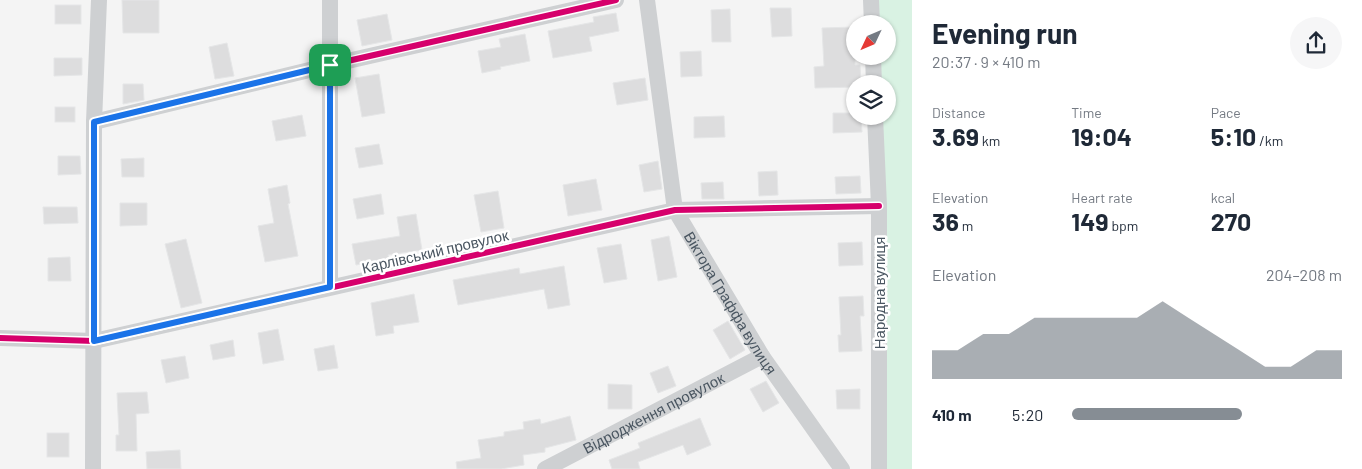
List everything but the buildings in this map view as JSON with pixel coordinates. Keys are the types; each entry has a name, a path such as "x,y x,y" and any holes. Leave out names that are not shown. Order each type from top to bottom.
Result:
{"street":[{"path":"93,469 94,122 99,0"},
{"path":"330,0 330,287"},
{"path":"94,122 330,65 616,0"},
{"name":"Віктора Граффа вулиця","path":"647,0 676,210 762,356 842,469"},
{"path":"871,0 872,15"},
{"name":"Народна вулиця","path":"875,125 879,206 878,469"},
{"name":"Карлівський провулок","path":"0,338 94,341 676,210 879,206"},
{"name":"Відродження провулок","path":"545,469 762,356"}],"green space":[{"path":"871,0 912,0 912,469 879,469 875,125 896,125 896,75 874,75 873,65 896,65 896,15 872,15"}],"cycle path":[{"path":"94,122 330,65 616,0"},
{"path":"0,338 94,341 675,210 879,206"}],"route":[{"path":"330,65 330,287 94,341 94,122 330,65"}]}
